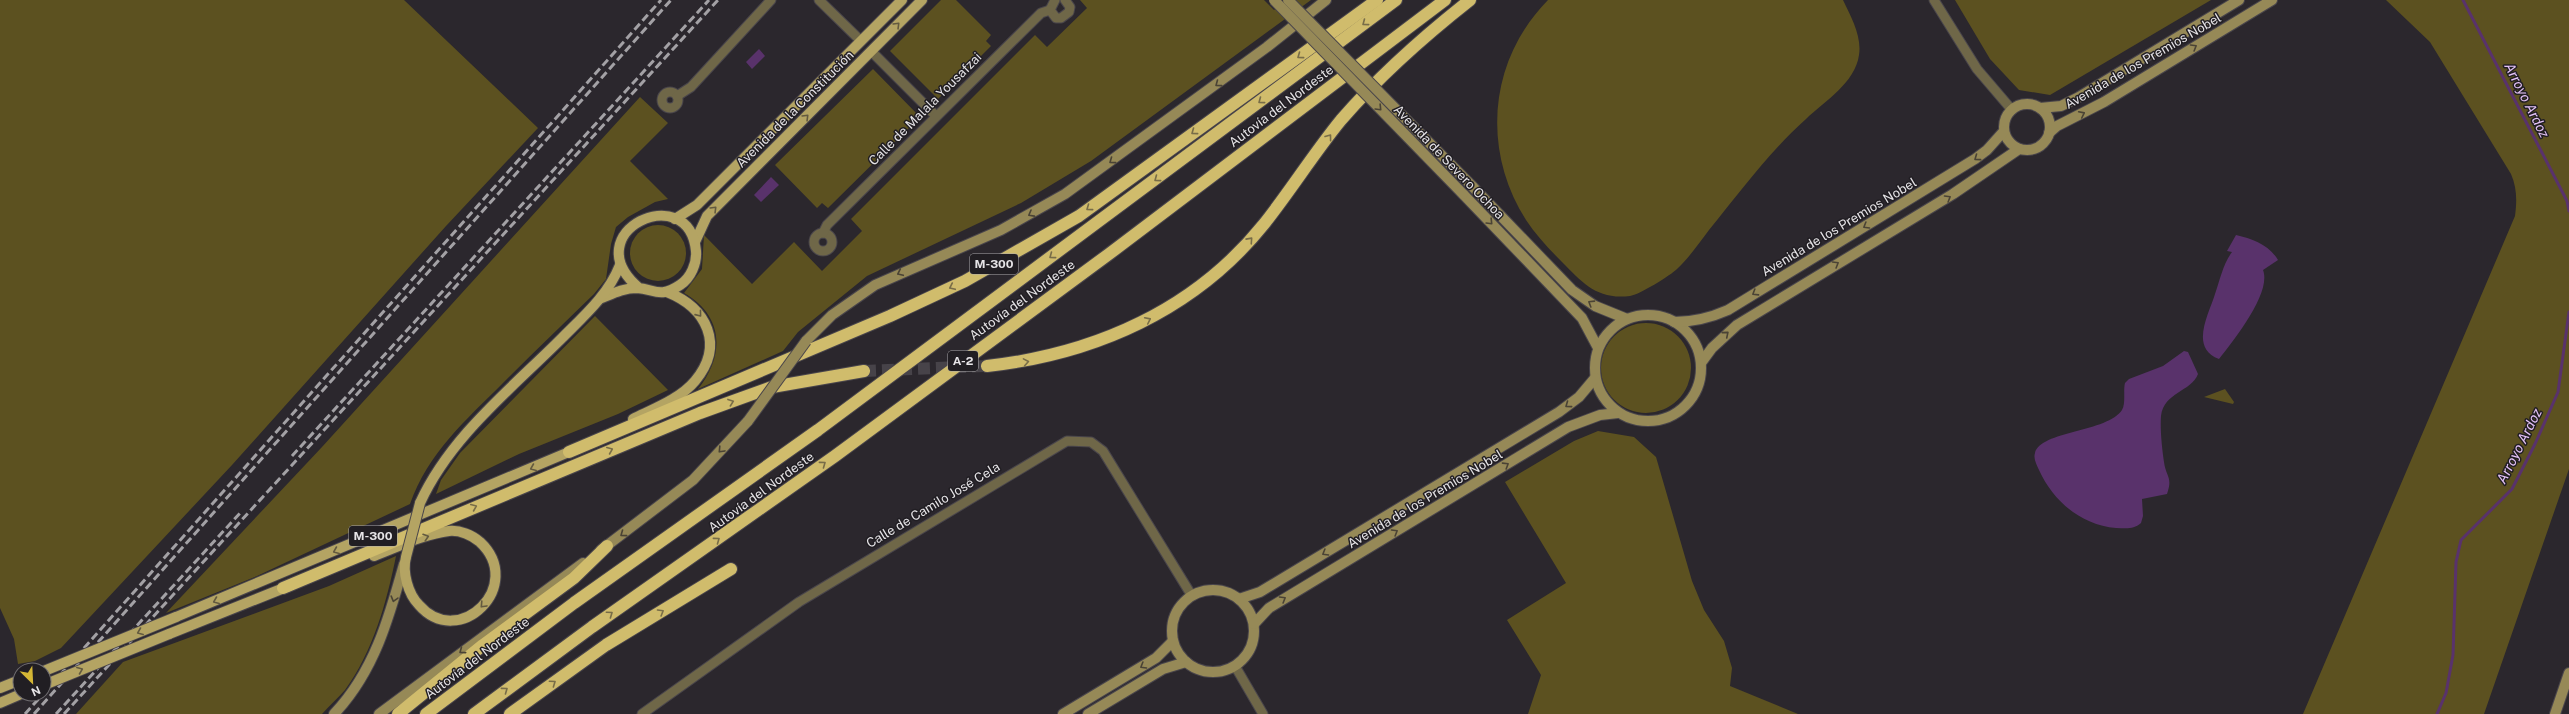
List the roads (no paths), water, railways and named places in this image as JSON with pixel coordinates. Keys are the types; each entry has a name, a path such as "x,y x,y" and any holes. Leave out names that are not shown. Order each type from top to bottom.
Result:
{"highway":[{"name":"M-300","path":"569,452 890,316 965,281 1079,216 1376,0"},
{"name":"Autovía del Nordeste","path":"426,714 549,622 818,430 1396,0"},
{"name":"Autovía del Nordeste","path":"474,714 592,627 835,456 1109,254 1445,0"},
{"path":"987,366 1027,362 1067,352 1110,337 1153,318 1192,293 1232,259 1264,224 1340,121 1378,78 1430,31 1470,0"},
{"name":"M-300","path":"283,588 700,413 772,387 864,371"},
{"path":"398,714 483,645 574,578 607,546"},
{"path":"510,714 606,645 732,569"}],"main road":[{"name":"Avenida de la Constitución","path":"675,219 697,205 902,0"},
{"name":"Avenida de la Constitución","path":"695,242 707,216 922,0"},
{"path":"661,215 675,219 687,229 695,242 697,258 692,273 682,285 668,292 652,293 638,288 627,278 620,265 619,250 621,243 633,224 646,217 661,215"},
{"path":"283,588 430,536 450,531 464,533 476,538 488,550 495,564 494,591 484,606 471,616 454,621 438,619 424,612 414,600 408,586 405,559 420,503 440,465 467,432 602,298 620,265"},
{"path":"602,298 623,289 638,288"},
{"path":"569,452 674,398 695,382 708,360 710,337 702,315 687,301 668,292"},
{"name":"M-300","path":"52,667 176,617 569,452"},
{"name":"M-300","path":"52,682 283,588"},
{"path":"0,688 12,683"},
{"path":"0,703 12,698"}],"street":[{"path":"677,96 691,87 771,0"},
{"path":"820,0 861,42"},
{"path":"1055,0 1051,5 1050,10 1056,18 1066,17 1070,7 1065,0"},
{"name":"Avenida de Severo Ochoa","path":"1274,0 1582,318 1598,348"},
{"name":"Avenida de Severo Ochoa","path":"1288,0 1472,186 1572,290 1596,306 1627,319"},
{"path":"379,714 607,546 693,480 748,421 806,341 832,315 875,285 1001,230 1065,194 1268,47 1326,0"},
{"path":"1934,0 1977,69 2012,110"},
{"name":"Avenida de los Premios Nobel","path":"2040,108 2061,106 2079,97 2239,0"},
{"name":"Avenida de los Premios Nobel","path":"2049,133 2057,126 2104,102 2272,0"},
{"name":"Calle de Malala Yousafzai","path":"823,233 827,224 936,116 1041,13 1050,10"},
{"path":"871,51 936,116"},
{"path":"2026,104 2040,108 2046,114 2050,124 2049,133 2044,142 2036,148 2029,150 2019,149 2012,144 2004,131 2005,121 2012,110 2026,104"},
{"name":"Avenida de los Premios Nobel","path":"1674,322 1692,322 1712,317 1728,310 1975,159 1988,150 2004,131"},
{"path":"1701,363 1712,348 1737,325 1954,194 2019,149"},
{"path":"1643,315 1654,316 1674,322 1691,337 1697,347 1701,363 1700,383 1690,401 1680,410 1657,421 1640,421 1618,413 1607,404 1599,392 1594,378 1594,363 1598,348 1610,331 1627,319 1643,315"},
{"name":"Avenida de los Premios Nobel","path":"1239,599 1260,592 1559,412 1579,397 1594,378"},
{"name":"Avenida de los Premios Nobel","path":"1254,624 1269,608 1568,427 1600,415 1618,413"},
{"name":"Calle de Camilo José Cela","path":"642,714 799,602 1067,441 1091,442 1103,451 1192,596"},
{"path":"334,714 356,685 374,657 388,622 405,559"},
{"path":"1216,590 1228,593 1239,599 1248,610 1254,624 1254,636 1251,648 1244,658 1235,666 1223,671 1209,672 1197,669 1186,662 1178,653 1173,641 1172,628 1175,616 1182,604 1192,596 1203,591 1216,590"},
{"path":"1063,714 1156,658 1173,641"},
{"path":"1088,714 1163,669 1186,662"},
{"path":"1235,666 1263,714"},
{"path":"2555,714 2569,673"}],"waterway":[{"name":"Arroyo Ardoz","path":"2463,0 2567,201 2569,211"},
{"name":"Arroyo Ardoz","path":"2437,714 2446,693 2453,655 2456,562 2461,540 2512,489 2535,444 2558,392 2569,312"}],"tunnel":[{"path":"864,371 987,366"}],"railway":[{"path":"52,684 661,0"},
{"path":"34,714 671,0"},
{"path":"292,456 709,0"},
{"path":"64,714 718,0"},
{"path":"56,714 241,512"},
{"path":"25,714 36,702"}]}
